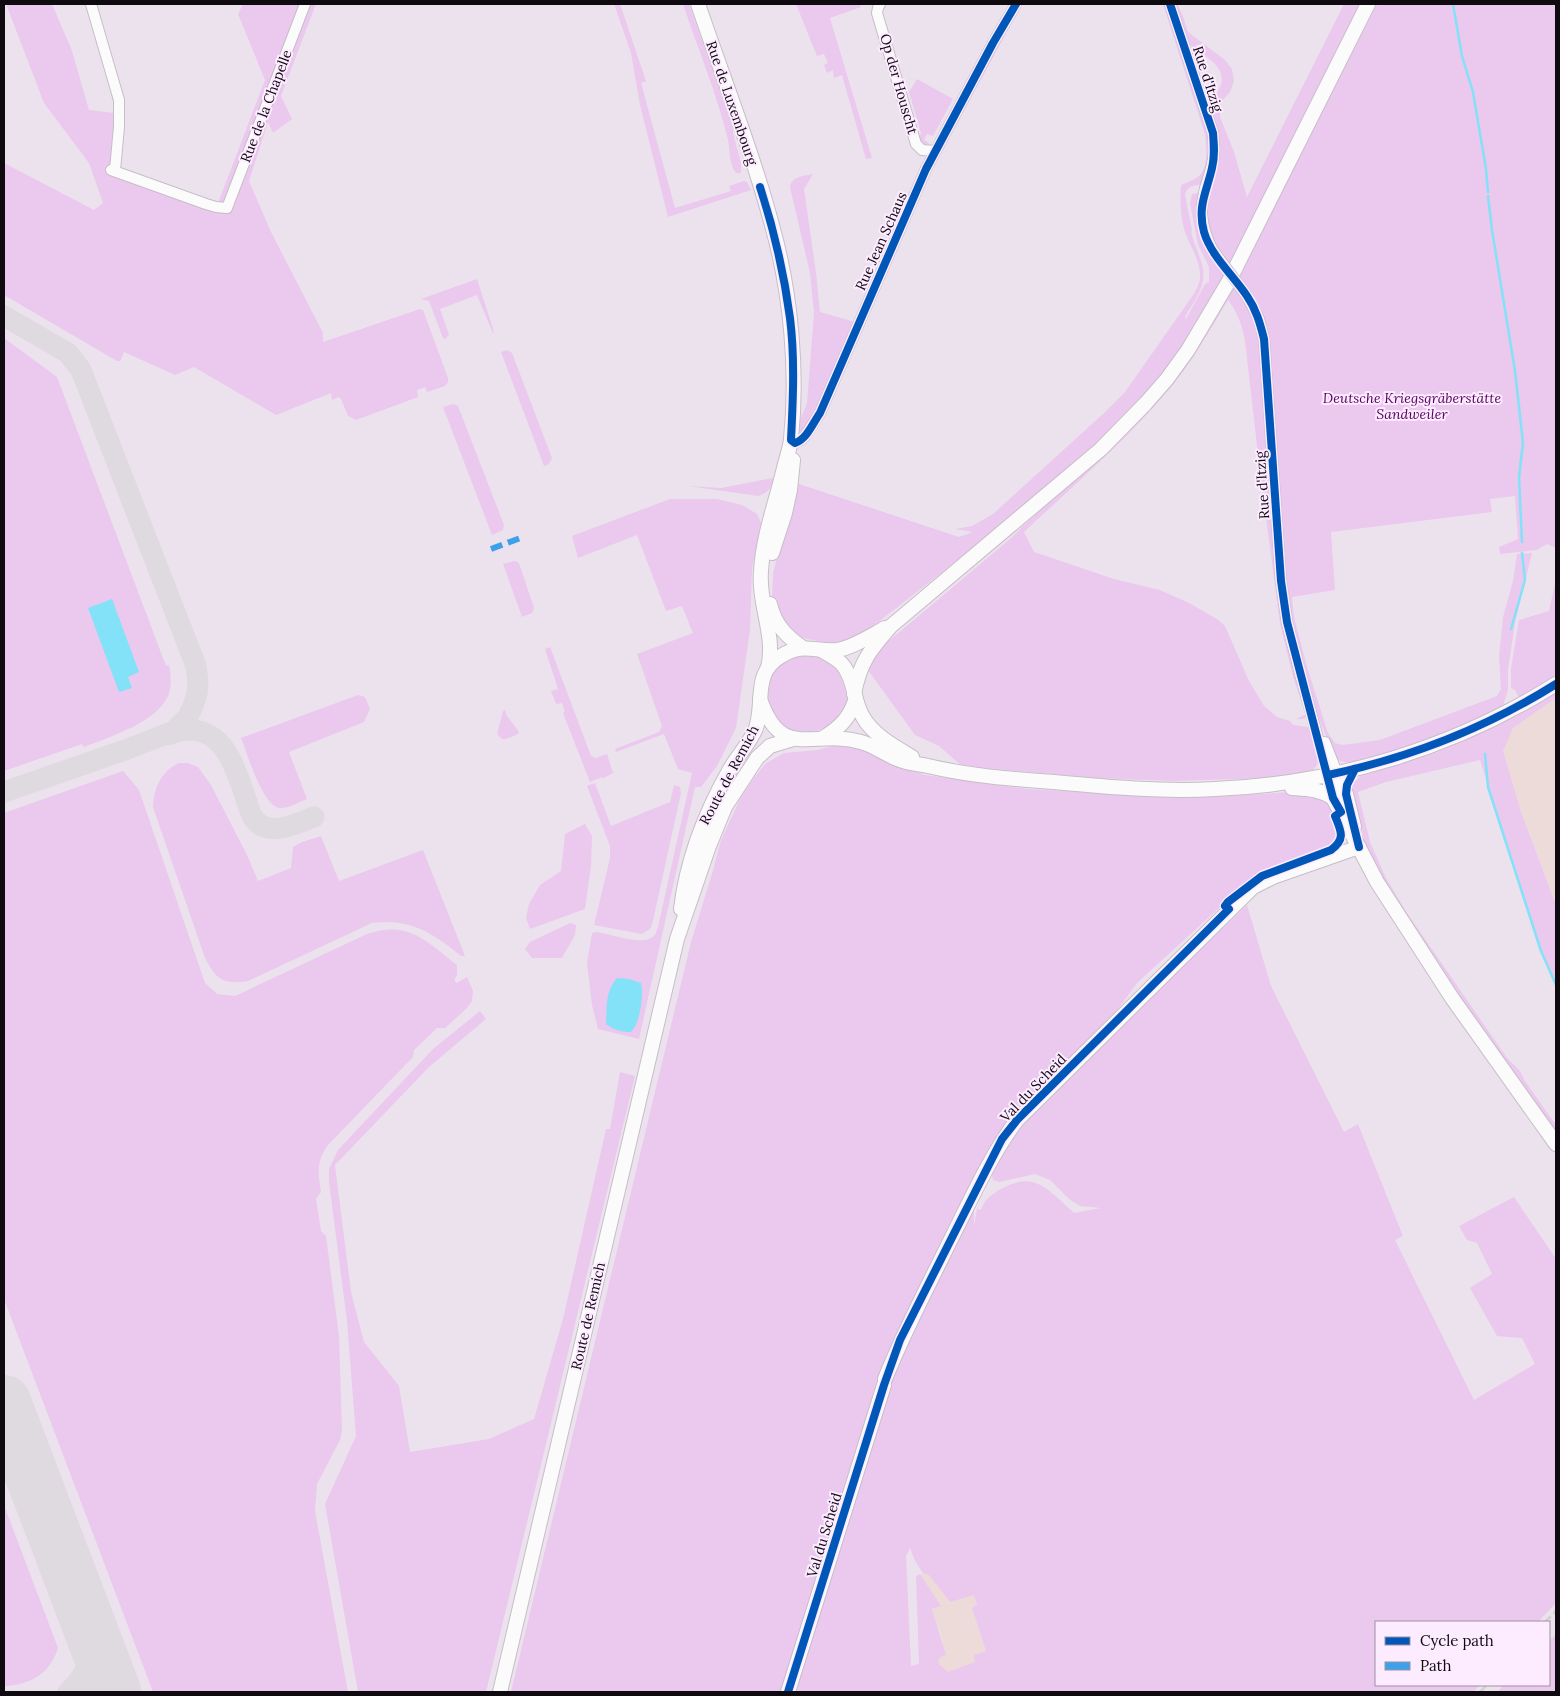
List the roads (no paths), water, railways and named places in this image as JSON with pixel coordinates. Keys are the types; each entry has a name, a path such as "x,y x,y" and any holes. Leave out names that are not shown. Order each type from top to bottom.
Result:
{"main road":[{"name":"Rue de Luxembourg","path":"698,4 760,184 774,230 783,276 790,319 793,368 791,440 793,450 786,513 772,553 768,584 772,613 778,626 789,638 803,648"},
{"path":"823,738 836,730 852,712 858,675 864,660 891,626 1101,449 1167,379 1188,350 1229,281 1368,4"},
{"name":"Rue de Luxembourg","path":"768,668 771,650 761,598 761,572 772,512 791,440"},
{"path":"768,584 766,566 768,551 777,522 776,515 772,512"},
{"path":"891,626 838,650 803,648 780,656 768,668 761,683 760,699 764,712 780,733 793,739 811,741 823,738 862,742 903,761 959,773 992,777 1095,786 1174,790 1256,787 1314,789 1340,796"},
{"path":"820,650 840,662 847,672 864,719 873,729 891,745 928,766"},
{"path":"1256,787 1310,779 1400,756 1446,740 1514,709 1556,684"},
{"name":"Route de Remich","path":"677,939 683,891 693,850 702,824 731,768 751,739 759,717 760,699"},
{"name":"Route de Remich","path":"500,1692 677,939 709,846 725,807 757,758 770,746 793,739"},
{"path":"1340,796 1355,769"},
{"path":"1333,774 1359,847 1377,882 1458,1006 1556,1144"},
{"name":"Val du Scheid","path":"788,1692 885,1382 900,1340 1002,1139 1017,1120 1253,887 1273,877 1359,847"}],"street":[{"name":"Rue de la Chapelle","path":"91,4 119,100 120,127 113,170 206,204 227,208 305,4"},
{"name":"Op der Houscht","path":"880,4 877,13 916,144 922,150 935,151"},
{"name":"Rue Jean Schaus","path":"993,44 1010,4"},
{"name":"Rue Jean Schaus","path":"791,440 795,443 801,440 820,413 935,151 1016,4"},
{"name":"Rue d'Itzig","path":"1170,4 1213,133 1215,151 1201,211 1204,233 1212,249 1247,296 1259,320 1264,339 1281,582 1300,674 1322,750 1333,774"},
{"name":"Rue d'Itzig","path":"1300,674 1333,774"},
{"path":"1310,779 1320,766 1322,750"}],"water":[{"path":"112,599 139,672 128,677 132,688 119,692 88,608"},
{"path":"617,978 641,983 640,1009 637,1022 631,1032 624,1032 606,1024 610,988"}],"waterway":[{"path":"1453,4 1462,56 1473,92 1488,192"},
{"path":"1488,196 1515,371 1523,443 1519,477 1522,542"},
{"path":"1511,629 1525,580 1522,553"},
{"path":"1485,754 1488,787 1541,951 1556,985"}],"railway":[{"path":"1546,1621 1556,1611"},
{"path":"1480,1692 1486,1686"}],"park label":[{"name":"Deutsche Kriegsgräberstätte Sandweiler","path":"1412,406"}]}
